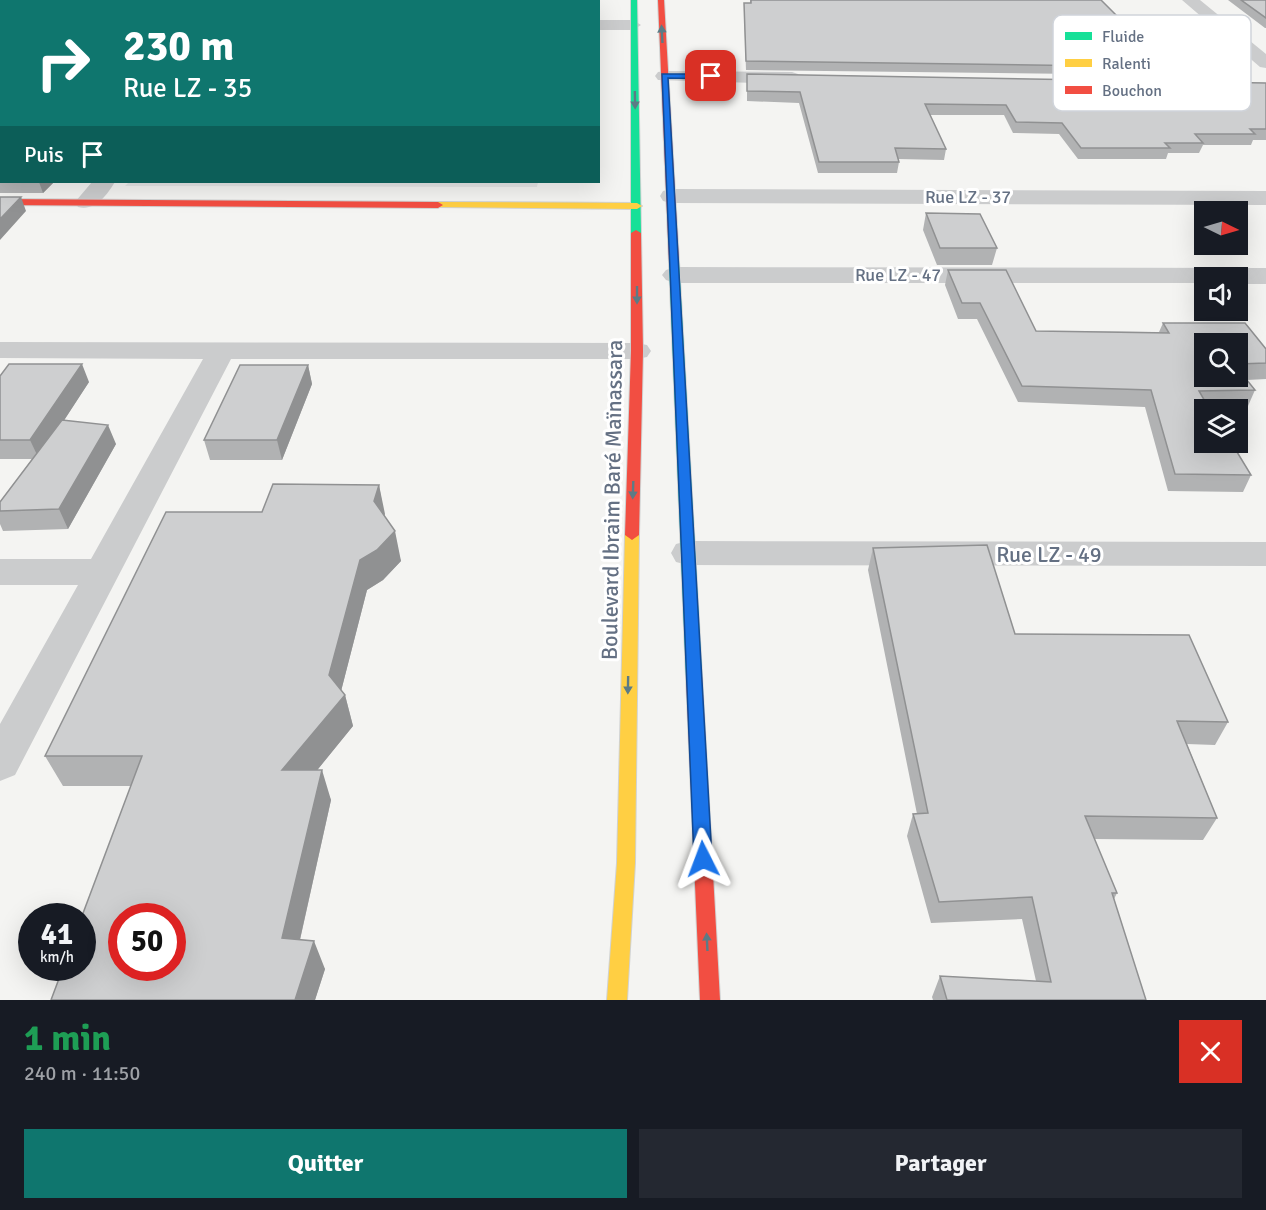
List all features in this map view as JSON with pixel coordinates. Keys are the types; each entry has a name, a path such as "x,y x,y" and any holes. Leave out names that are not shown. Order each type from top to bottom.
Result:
{"main road":[{"name":"Boulevard Ibraim Baré Maïnassara","path":"617,1000 626,864 637,351 638,206 634,0"},
{"path":"661,0 710,1000"},
{"path":"0,202 638,206"}],"street":[{"path":"1190,0 1208,15"},
{"path":"600,26 633,26"},
{"path":"1251,51 1266,63"},
{"path":"664,76 806,78"},
{"path":"86,202 103,183"},
{"name":"Rue LZ - 37","path":"671,196 1266,198"},
{"name":"Rue LZ - 47","path":"675,275 1266,276"},
{"path":"0,350 637,351"},
{"path":"0,763 222,350"},
{"name":"Rue LZ - 49","path":"688,553 1266,554"},
{"path":"0,572 101,572"}],"shaded area":[{"path":"128,183 538,183 537,187 125,186"}],"building":[{"path":"751,0 1101,0 1116,15 1053,15 1053,65 746,61 744,3 751,3"},
{"path":"1241,0 1266,0 1266,18"},
{"path":"747,74 1053,79 1053,111 1251,111 1251,83 1266,83 1266,129 1250,129 1255,134 1195,134 1203,143 1165,143 1170,148 1081,148 1062,123 1016,122 1006,105 925,104 946,149 895,148 899,162 819,162 800,92 747,91"},
{"path":"0,197 21,197 0,219"},
{"path":"926,213 980,214 997,248 940,248"},
{"path":"948,270 1006,270 1036,331 1169,333 1163,323 1245,323 1266,349 1266,363 1248,364 1248,333 1194,333 1194,387 1248,387 1248,381 1255,390 1199,391 1204,399 1194,399 1194,453 1238,453 1251,475 1175,474 1151,390 1022,386 980,303 962,303"},
{"path":"9,364 82,364 30,440 0,440 0,376"},
{"path":"240,365 308,365 277,440 204,440"},
{"path":"62,420 108,425 59,509 0,511 0,502"},
{"path":"273,484 379,485 374,501 395,531 377,550 360,560 329,675 345,695 282,770 322,770 282,938 314,941 295,1000 51,1000 58,981 96,981 96,903 87,903 142,756 45,756 166,512 262,512"},
{"path":"987,545 1015,634 1189,635 1228,722 1177,721 1217,818 1085,816 1117,893 1112,893 1146,1000 947,1000 940,976 1051,982 1032,897 939,902 913,814 928,813 873,548"}],"traffic: fast":[{"path":"634,0 636,233"},
{"path":"674,262 694,676"}],"traffic: slow":[{"path":"438,205 637,206"},
{"path":"617,1000 626,863 632,535"}],"traffic: jam":[{"path":"661,0 674,262"},
{"path":"0,202 438,205"},
{"path":"632,535 637,351 636,233"},
{"path":"694,676 710,1000"}],"route":[{"path":"703,859 664,76 711,76"}]}
